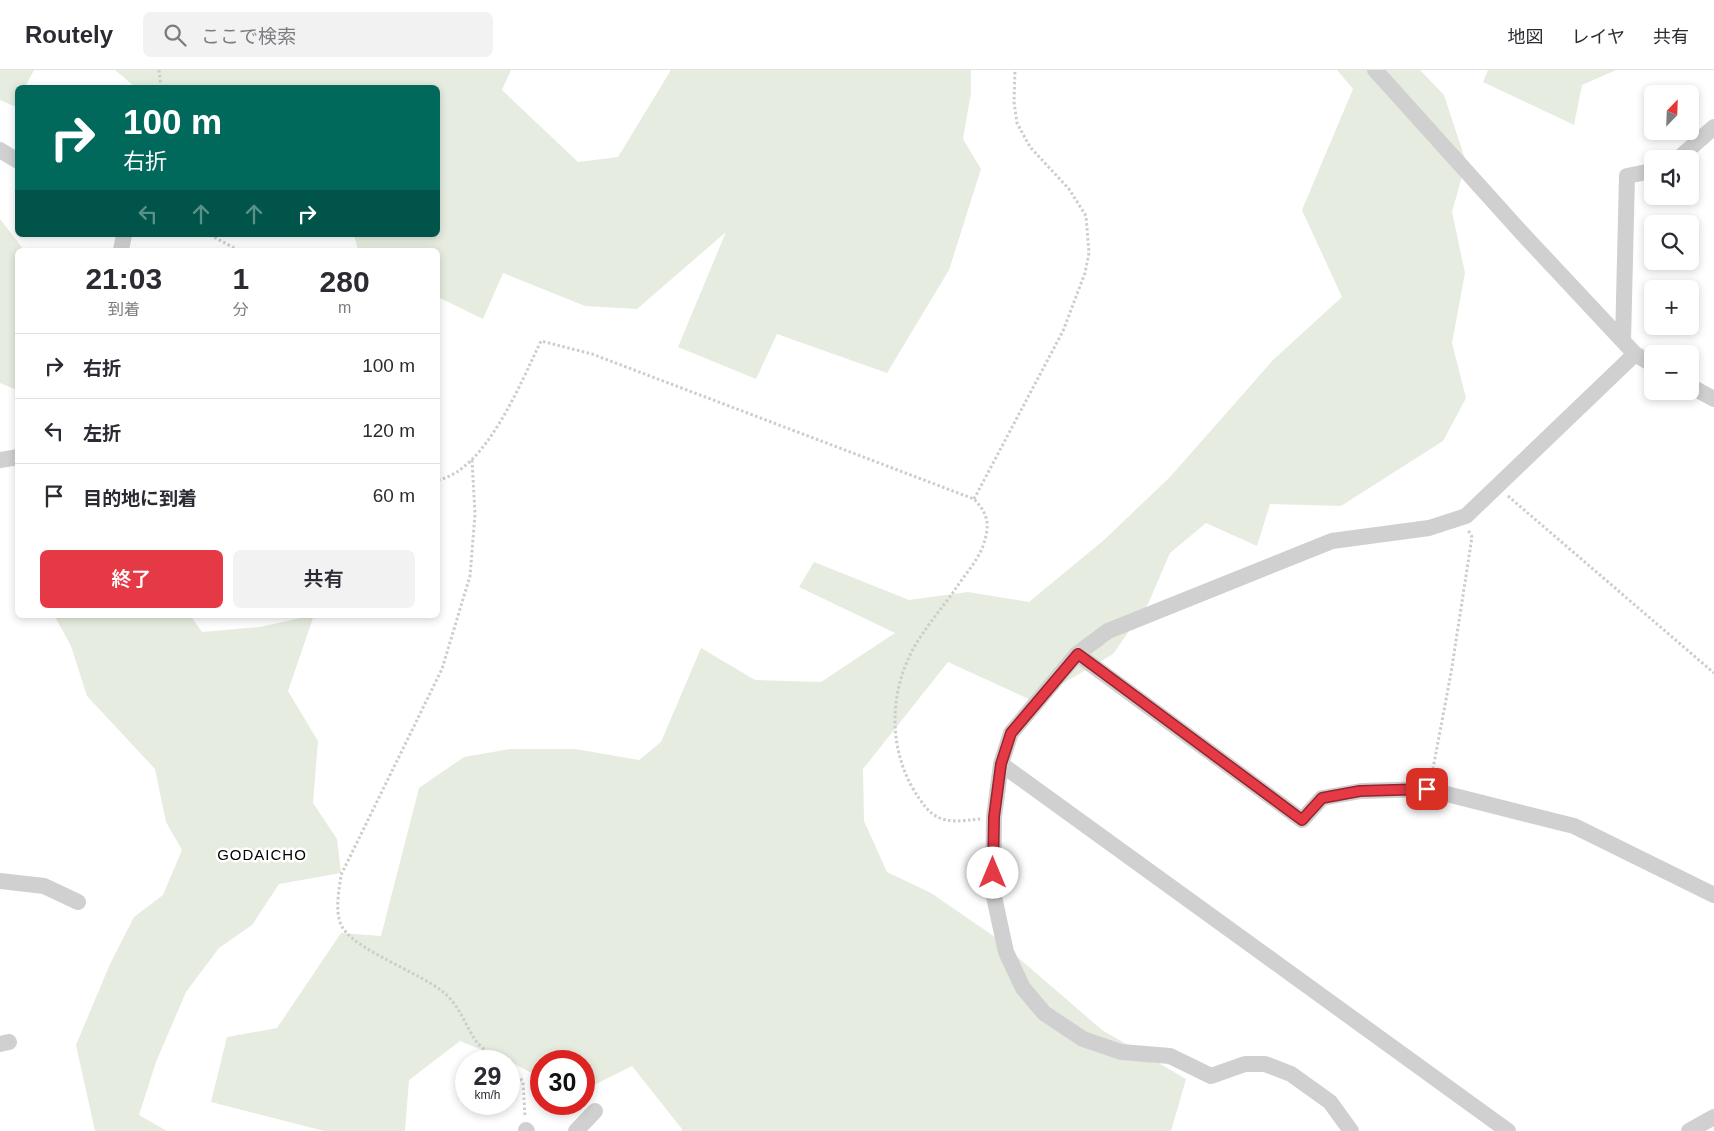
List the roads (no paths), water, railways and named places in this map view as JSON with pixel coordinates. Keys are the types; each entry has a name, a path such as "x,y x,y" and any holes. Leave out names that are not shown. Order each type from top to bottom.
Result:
{"street":[{"path":"1375,70 1635,354 1644,359"},
{"path":"1688,150 1714,127"},
{"path":"0,150 15,159"},
{"path":"1623,340 1627,176 1644,173"},
{"path":"1351,1131 1330,1102 1291,1074 1265,1064 1245,1064 1211,1076 1170,1056 1121,1052 1083,1039 1044,1013 1023,988 1006,952 993,892 994,817 1001,764 1011,733 1078,654 1108,631 1332,541 1429,528 1462,519 1635,354"},
{"path":"1699,391 1714,399"},
{"path":"0,460 15,458"},
{"path":"1078,654 1302,820 1322,798 1360,791 1427,789 1574,826 1714,895"},
{"path":"1001,764 1508,1131"},
{"path":"0,881 44,886 78,902"},
{"path":"576,1131 591,1115"},
{"path":"1689,1131 1714,1118"}],"district":[{"name":"GODAICHO","path":"262,854"}]}
